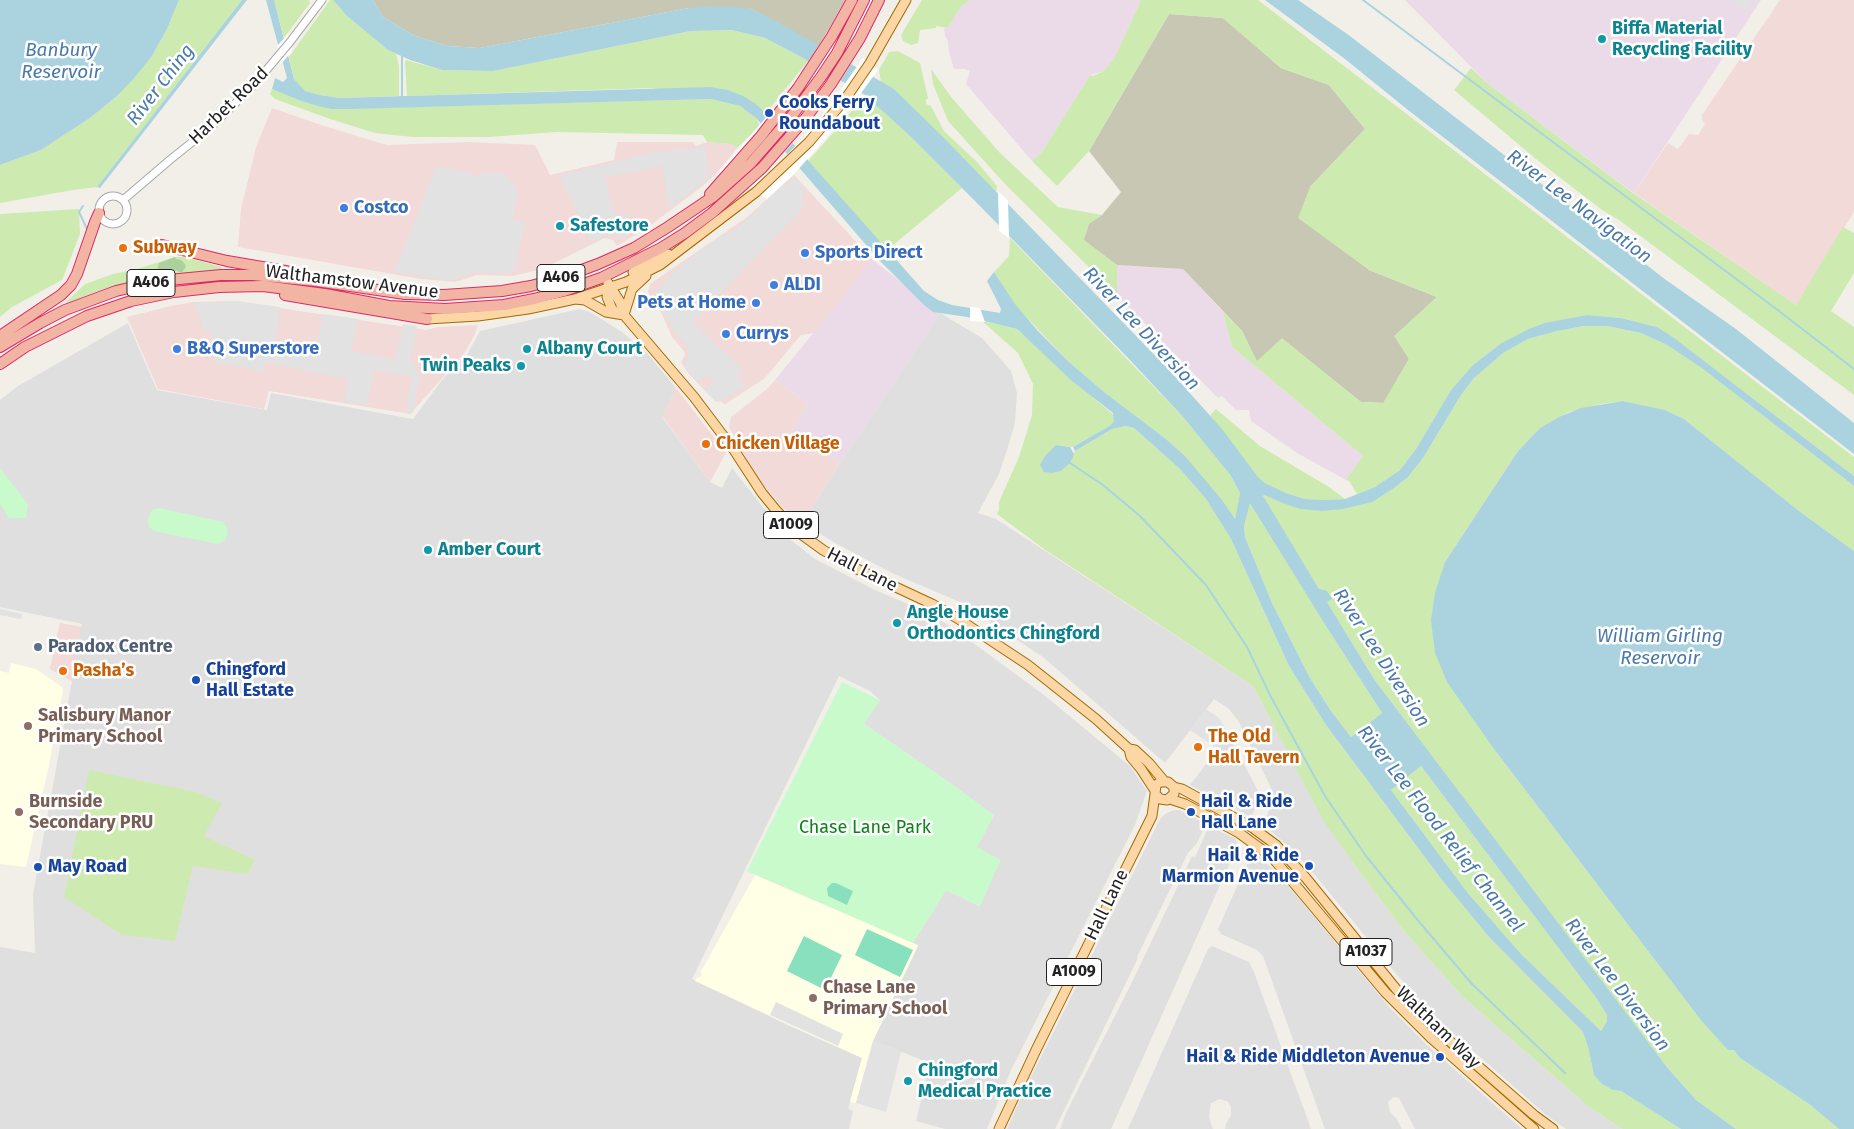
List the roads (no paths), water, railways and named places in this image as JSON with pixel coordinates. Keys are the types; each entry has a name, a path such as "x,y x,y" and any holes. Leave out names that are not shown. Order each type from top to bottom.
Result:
{"highway":[{"name":"A406","path":"729,178 792,96 842,20 852,0"},
{"name":"A406","path":"729,178 779,131 816,84 837,53 864,0"},
{"name":"Walthamstow Avenue","path":"0,364 53,331 87,316 131,301 198,289 263,286 325,294 389,306 445,309 504,305 564,291 601,278 661,248 712,213 744,185 784,144 826,91 860,38 879,0"},
{"name":"Walthamstow Avenue","path":"0,347 40,322 66,310 116,291 158,281 221,275 253,275 424,295 473,294 531,286 598,264 634,248 714,196 729,178"},
{"path":"0,336 62,296 71,285 77,274 99,213"},
{"path":"162,245 227,261 298,272 316,281"},
{"name":"A406","path":"243,288 427,319"}],"main road":[{"path":"898,11 900,0"},
{"path":"575,298 585,300 602,310 621,314 632,289 637,283 756,192 809,142 846,98 870,64 898,11 906,0"},
{"path":"427,319 486,315 528,309 575,298 609,286 691,243"},
{"path":"561,301 572,295 626,282 660,265"},
{"name":"Hall Lane","path":"609,286 607,297 612,309 621,314 694,398 734,450 762,493 794,529 823,550 855,568 958,618 1054,684 1129,749 1135,750 1149,762 1164,781"},
{"name":"Hall Lane","path":"999,1129 1041,1039 1152,816 1154,792 1142,769 1131,757 1129,749"},
{"path":"1164,781 1174,787 1174,794 1169,799 1160,800 1154,792 1158,783 1164,781"},
{"name":"Waltham Way","path":"1174,787 1182,789 1263,834 1289,858 1385,976 1415,1008 1474,1063 1553,1129"},
{"name":"Hall Lane","path":"1152,816 1169,799"},
{"name":"Waltham Way","path":"1169,799 1185,804 1239,832 1260,847 1281,866 1378,982 1432,1039 1534,1129"},
{"path":"1322,915 1330,907"},
{"name":"A1037","path":"1378,982 1385,976"},
{"path":"1467,1071 1474,1063"}],"street":[{"name":"Harbet Road","path":"123,200 211,127 253,86 322,0"},
{"path":"117,196 123,200 126,204 126,214 118,223 105,221 99,213 100,204 105,198 117,196"}],"water":[{"name":"Banbury Reservoir","path":"0,0 179,0 167,29 152,56 117,96 90,118 41,150 0,165"},
{"path":"242,0 247,0 100,188 97,187"},
{"path":"266,0 274,0 294,79 305,91 320,95 339,98 710,87 728,90 743,96 766,113 924,291 938,300 952,305 1000,313 1001,309 987,281 994,272 1015,304 1038,331 1068,361 1104,392 1166,439 1185,456 1222,500 1235,519 1240,493 1231,476 1184,418 1130,360 912,138 865,95 801,57 765,38 732,30 691,31 493,71 442,70 410,60 388,50 347,16 333,0 373,0 383,17 413,35 447,46 480,48 689,8 708,6 750,8 794,31 894,89 1170,371 1222,429 1258,477 1265,483 1286,493 1305,499 1345,499 1375,487 1400,470 1416,449 1451,390 1473,365 1500,344 1529,329 1545,323 1587,315 1621,318 1657,327 1674,338 1854,476 1854,486 1703,369 1667,345 1641,333 1607,326 1584,326 1528,339 1503,353 1474,378 1461,395 1423,458 1408,477 1372,502 1343,509 1322,511 1300,509 1263,496 1319,589 1327,591 1332,599 1327,602 1374,679 1666,1066 1696,1100 1736,1129 1681,1129 1621,1091 1613,1090 1602,1084 1594,1075 1583,1032 1489,937 1442,880 1326,725 1289,666 1231,539 1206,499 1180,469 1134,428 1126,426 1112,429 1075,451 1073,447 1111,425 1114,421 1113,413 1072,381 1017,329 967,317 933,312 924,305 880,261 756,118 740,106 711,99 331,109 301,101 272,89 275,78 283,82 287,78","holes":["1250,503 1382,713 1351,737 1331,711 1310,678 1272,603 1245,537 1244,526","1421,766 1597,999 1607,1015 1607,1021 1601,1031 1522,955 1500,930 1467,892 1391,790"]},
{"path":"1265,0 1298,0 1350,36 1666,280 1736,329 1854,423 1854,454 1408,110 1345,59"},
{"name":"William Girling Reservoir","path":"1623,401 1665,410 1684,419 1799,511 1854,551 1854,1129 1839,1129 1809,1104 1740,1058 1734,1050 1728,1050 1700,1019 1494,749 1447,682 1435,653 1431,620 1435,593 1445,562 1518,451 1540,428 1559,417 1581,408"},
{"path":"1056,445 1070,447 1074,454 1073,457 1070,463 1061,471 1044,472 1040,465 1045,456"}],"waterway":[{"path":"1363,0 1854,369"},
{"path":"402,56 402,97"},
{"name":"River Ching","path":"83,206 79,212 87,229"},
{"path":"1070,463 1103,485 1140,516 1206,585 1247,647 1271,697 1325,796 1366,856 1471,983 1565,1073"}],"place":[{"name":"Biffa Material Recycling Facility","path":"1602,39"},
{"name":"Cooks Ferry Roundabout","path":"769,113"},
{"name":"Costco","path":"344,208"},
{"name":"Safestore","path":"560,226"},
{"name":"Subway","path":"123,248"},
{"name":"Sports Direct","path":"805,253"},
{"name":"ALDI","path":"774,285"},
{"name":"Pets at Home","path":"756,303"},
{"name":"Currys","path":"726,334"},
{"name":"B&Q Superstore","path":"177,349"},
{"name":"Albany Court","path":"527,349"},
{"name":"Twin Peaks","path":"521,366"},
{"name":"Chicken Village","path":"706,444"},
{"name":"Amber Court","path":"428,550"},
{"name":"Angle House Orthodontics Chingford","path":"897,623"},
{"name":"Paradox Centre","path":"38,647"},
{"name":"Pasha’s","path":"63,671"},
{"name":"Chingford Hall Estate","path":"196,680"},
{"name":"Salisbury Manor Primary School","path":"28,726"},
{"name":"The Old Hall Tavern","path":"1198,747"},
{"name":"Burnside Secondary PRU","path":"19,812"},
{"name":"Hail & Ride Hall Lane","path":"1191,812"},
{"name":"Hail & Ride Marmion Avenue","path":"1309,866"},
{"name":"May Road","path":"38,867"},
{"name":"Chase Lane Primary School","path":"813,998"},
{"name":"Hail & Ride Middleton Avenue","path":"1440,1057"},
{"name":"Chingford Medical Practice","path":"908,1081"}],"water label":[{"name":"River Lee Navigation","path":"1579,207"},
{"name":"River Lee Diversion","path":"1141,329"},
{"name":"River Lee Diversion","path":"1381,658"},
{"name":"River Lee Flood Relief Channel","path":"1440,829"},
{"name":"River Lee Diversion","path":"1617,985"}],"park label":[{"name":"Chase Lane Park","path":"865,828"}]}
